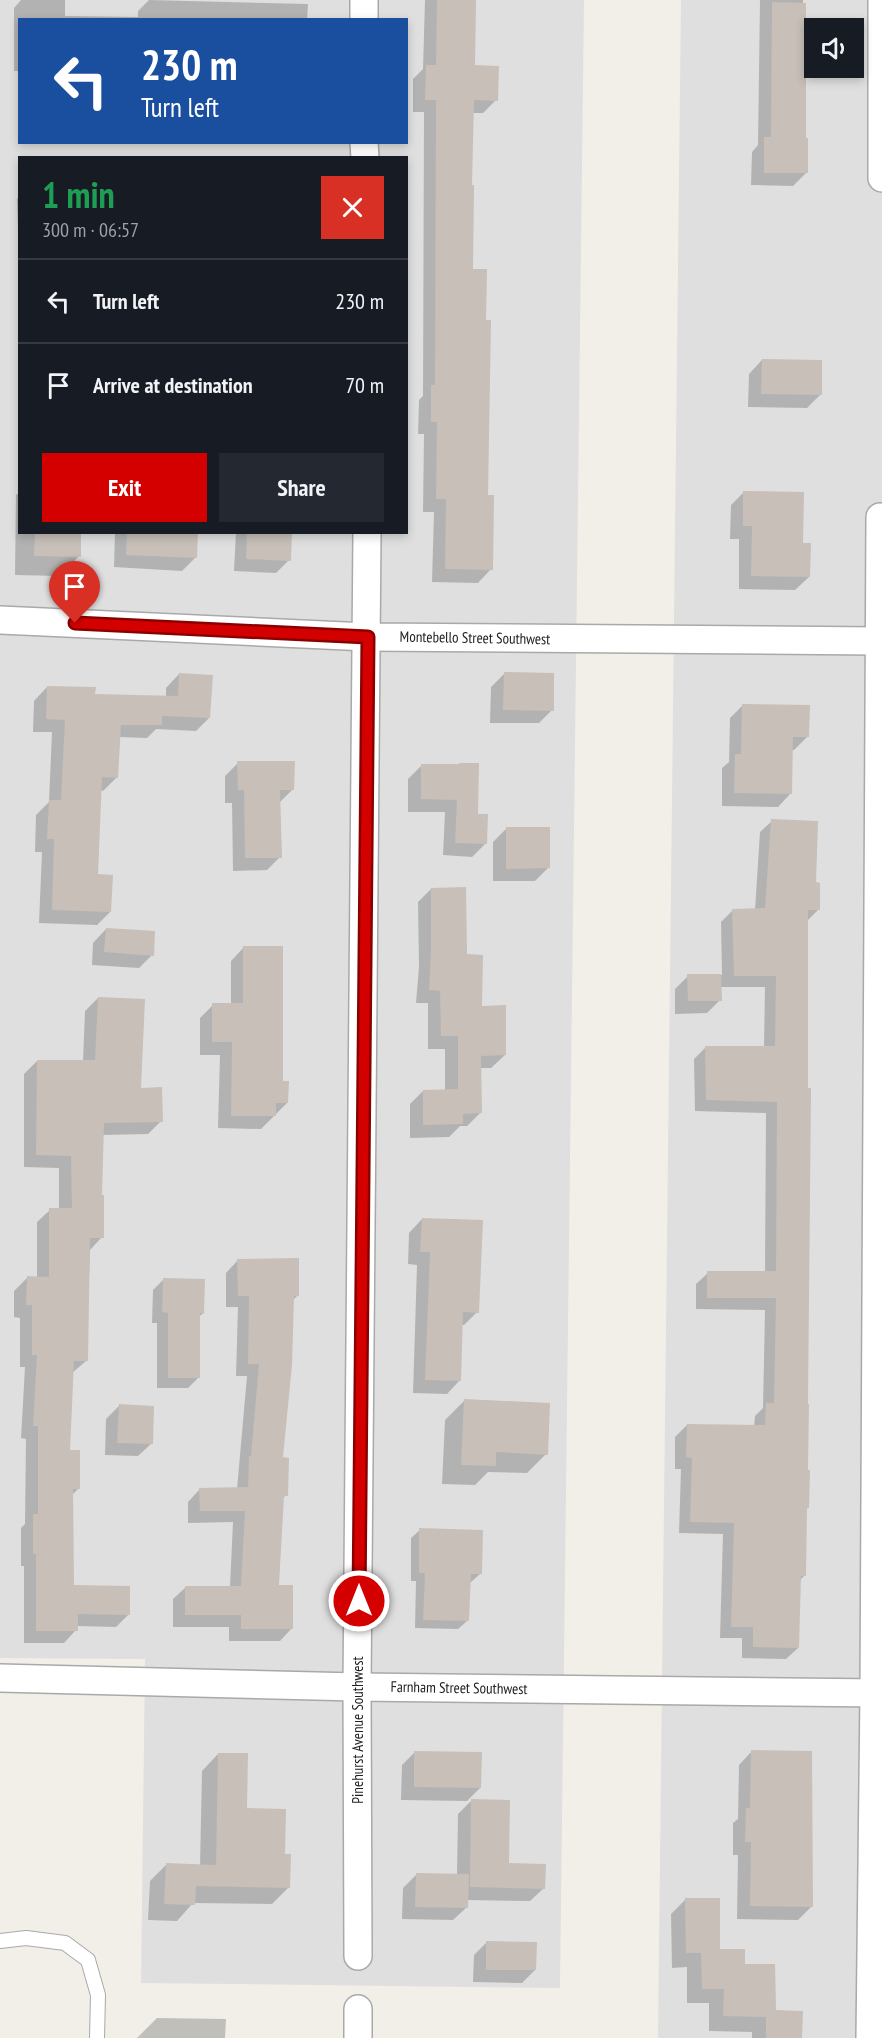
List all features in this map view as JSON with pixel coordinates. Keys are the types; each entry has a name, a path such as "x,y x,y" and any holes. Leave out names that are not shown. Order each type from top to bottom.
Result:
{"street":[{"path":"363,0 364,18"},
{"path":"882,0 882,178"},
{"path":"870,2038 878,1693 880,517"},
{"name":"Pinehurst Avenue Southwest","path":"358,1956 357,1687 368,637 367,534"},
{"name":"Montebello Street Southwest","path":"0,620 368,637 878,641"},
{"name":"Farnham Street Southwest","path":"0,1678 357,1687 878,1693"},
{"path":"358,2008 358,2038"}],"lane":[{"path":"0,1941 26,1938 65,1943 88,1960 98,1995 97,2038"}],"shaded area":[{"path":"0,0 584,0 560,1988 141,1983 145,1659 0,1658"},
{"path":"681,0 882,0 882,2038 658,2038"}],"building":[{"path":"437,0 476,0 475,65 499,66 498,101 474,100 472,185 474,185 473,269 487,269 486,320 491,320 488,495 494,495 493,570 445,569 446,499 436,499 437,422 431,422 431,385 435,385 436,100 425,100 426,65 436,65"},
{"path":"772,2 806,3 804,78 806,78 808,173 764,173 764,137 771,137"},
{"path":"762,359 822,360 822,395 761,394"},
{"path":"743,491 804,492 803,543 811,543 810,577 751,576 752,526 743,526"},
{"path":"35,534 81,534 81,557 34,556"},
{"path":"127,534 198,534 197,558 126,555"},
{"path":"247,534 292,534 291,561 246,559"},
{"path":"504,672 554,673 554,711 503,710"},
{"path":"179,673 213,675 210,718 162,716 162,725 121,725 118,778 102,777 98,874 113,875 111,912 52,910 54,839 47,839 49,800 61,800 65,720 46,719 47,686 96,687 95,694 178,696"},
{"path":"742,704 810,705 809,737 793,737 792,794 734,793 735,754 741,754"},
{"path":"237,761 295,761 294,790 280,790 282,858 245,858 244,790 238,790"},
{"path":"479,763 478,814 488,814 487,844 455,843 457,800 421,799 421,764"},
{"path":"771,819 818,821 816,882 820,883 820,910 808,910 808,1088 811,1088 808,1404 808,1470 810,1470 806,1576 801,1576 799,1648 753,1647 753,1627 731,1627 734,1523 690,1522 692,1458 686,1457 687,1424 765,1425 766,1403 774,1403 776,1298 707,1298 707,1271 776,1271 777,1102 706,1100 705,1046 775,1046 776,976 734,976 732,909 765,908"},
{"path":"506,827 550,827 550,868 506,869"},
{"path":"466,887 467,954 483,955 482,1006 506,1005 506,1055 481,1056 482,1113 463,1114 463,1124 423,1125 423,1090 458,1089 458,1036 441,1036 440,991 429,990 431,888"},
{"path":"106,928 155,931 154,956 104,952"},
{"path":"243,946 283,946 283,1081 289,1081 288,1103 276,1103 276,1116 231,1116 232,1042 212,1042 212,1003 243,1003"},
{"path":"687,974 721,974 722,1001 688,1001"},
{"path":"98,997 145,999 141,1088 162,1087 163,1122 104,1123 102,1195 104,1195 104,1238 90,1238 88,1361 74,1361 70,1450 80,1450 80,1489 73,1489 74,1585 130,1586 130,1615 78,1614 78,1631 36,1631 36,1554 33,1554 33,1514 38,1514 38,1426 33,1426 37,1355 32,1355 32,1305 26,1305 27,1276 49,1277 49,1208 72,1208 71,1156 36,1155 37,1060 95,1060"},
{"path":"422,1218 483,1220 479,1313 463,1312 461,1381 425,1380 430,1252 420,1252"},
{"path":"299,1258 299,1296 294,1296 292,1365 283,1457 289,1458 288,1496 284,1496 279,1585 293,1585 293,1629 241,1629 241,1615 185,1615 185,1586 241,1586 245,1511 200,1511 199,1488 248,1487 259,1364 248,1364 249,1296 238,1296 237,1259"},
{"path":"163,1278 205,1279 204,1314 200,1313 200,1378 168,1378 168,1313 162,1312"},
{"path":"464,1399 550,1403 548,1455 496,1452 496,1466 461,1465"},
{"path":"119,1404 154,1406 153,1444 117,1443"},
{"path":"419,1528 483,1530 482,1574 471,1574 469,1621 423,1620 425,1573 419,1573"},
{"path":"751,1750 812,1751 813,1907 750,1906 751,1842 745,1842 746,1808 750,1808"},
{"path":"414,1751 482,1752 481,1788 414,1787"},
{"path":"218,1753 248,1753 247,1808 286,1809 285,1854 291,1854 290,1888 196,1886 195,1905 164,1904 166,1863 216,1865"},
{"path":"471,1799 510,1800 509,1863 546,1864 545,1889 470,1887"},
{"path":"416,1873 469,1874 468,1908 415,1907"},
{"path":"685,1898 720,1898 720,1949 745,1949 745,1964 775,1964 776,2010 803,2011 802,2038 766,2038 766,2017 723,2016 724,1989 702,1989 701,1953 686,1953"},
{"path":"486,1941 537,1942 536,1970 486,1970"}],"route":[{"path":"75,623 368,637 359,1601"}]}
